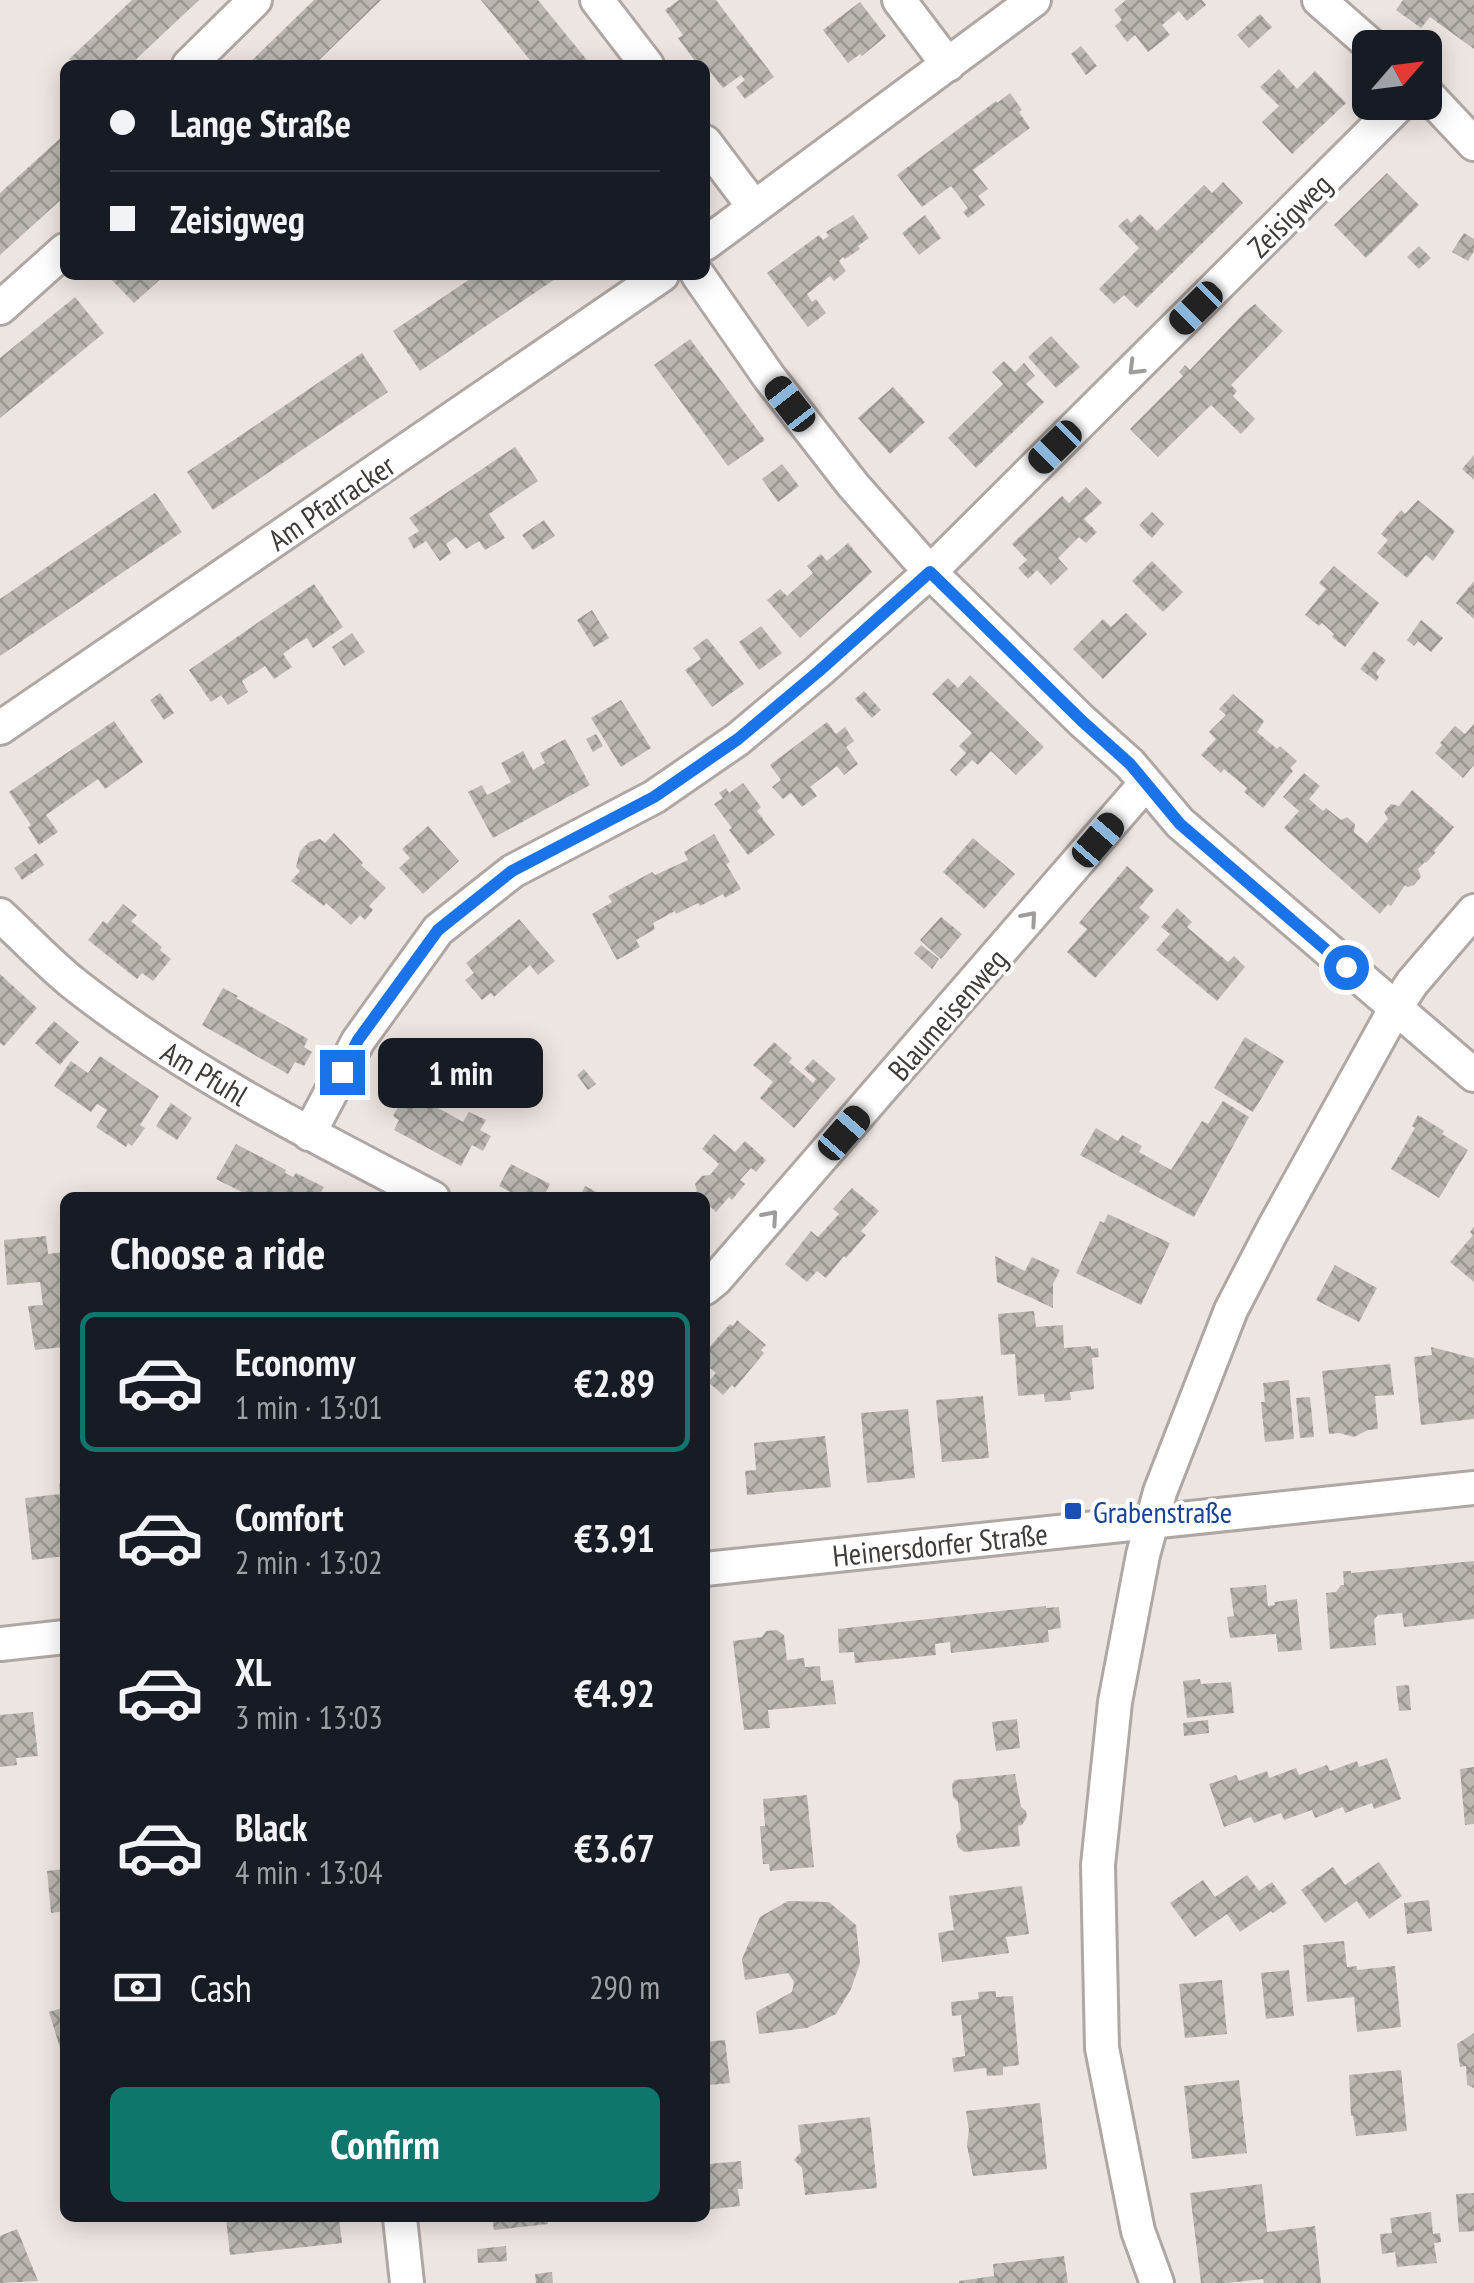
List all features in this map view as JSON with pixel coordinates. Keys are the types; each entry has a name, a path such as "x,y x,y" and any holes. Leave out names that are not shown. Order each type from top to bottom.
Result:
{"street":[{"path":"194,60 255,0"},
{"path":"598,0 643,60"},
{"path":"899,0 948,65"},
{"path":"710,240 1034,0"},
{"path":"1320,0 1354,30"},
{"path":"1442,110 1474,144"},
{"name":"Zeisigweg","path":"309,1134 358,1040 438,930 512,871 654,797 738,739 819,671 930,572 1384,120"},
{"path":"710,149 754,207"},
{"path":"0,308 60,254"},
{"name":"Am Pfarracker","path":"0,728 655,280"},
{"path":"701,280 829,454 930,572 1130,764 1180,824 1474,1075"},
{"name":"Blaumeisenweg","path":"710,1284 1146,784"},
{"path":"1158,2283 1138,2230 1102,2048 1098,1865 1114,1702 1150,1522 1231,1310 1272,1231 1395,1009 1412,983 1474,912"},
{"name":"Am Pfuhl","path":"0,915 70,981 180,1060 309,1134 421,1192"},
{"name":"Heinersdorfer Straße","path":"710,1568 1474,1488"},
{"path":"0,1644 60,1638"},
{"path":"400,2222 407,2283"}],"building":[{"path":"132,0 199,0 135,60 69,59"},
{"path":"314,0 381,0 319,60 252,60"},
{"path":"481,0 538,0 587,60 530,60"},
{"path":"679,0 716,0 774,77 745,99 736,87 745,80 741,75 723,88 710,72 710,60 694,60 665,10"},
{"path":"1126,0 1202,0 1206,5 1187,21 1179,11 1162,25 1170,35 1148,52 1135,35 1127,42 1115,26 1122,20 1114,10"},
{"path":"1403,0 1474,0 1474,49 1430,17 1421,28 1396,10"},
{"path":"860,2 886,36 848,63 823,30"},
{"path":"1260,14 1272,27 1249,48 1237,35"},
{"path":"1081,46 1097,66 1086,75 1071,54"},
{"path":"1279,69 1297,89 1315,71 1346,103 1292,154 1262,122 1279,106 1260,87"},
{"path":"1010,93 1030,128 973,170 988,189 978,196 985,205 968,218 963,212 968,208 951,186 922,207 897,175"},
{"path":"60,139 60,201 0,255 0,193"},
{"path":"1387,173 1419,205 1366,258 1334,225"},
{"path":"1223,182 1243,203 1137,308 1124,295 1114,304 1099,289 1139,248 1118,226 1127,218 1131,223 1140,214 1157,231 1204,185 1212,193"},
{"path":"853,215 869,238 858,246 860,249 839,261 846,271 834,281 830,276 807,294 826,313 808,327 767,273 819,235 823,240 829,236 826,232"},
{"path":"925,215 941,238 919,255 902,233"},
{"path":"1464,233 1474,239 1474,251 1468,261 1452,252"},
{"path":"1419,246 1431,258 1419,269 1407,257"},
{"path":"112,280 159,280 134,303"},
{"path":"469,280 554,280 420,371 393,331"},
{"path":"75,297 104,333 0,418 0,358"},
{"path":"1255,304 1283,331 1231,385 1237,391 1233,396 1255,419 1241,434 1211,405 1158,457 1130,429 1183,376 1179,372 1185,365 1190,370"},
{"path":"1051,336 1080,367 1056,388 1028,357"},
{"path":"690,339 765,440 728,466 654,365"},
{"path":"362,353 388,392 213,510 187,472"},
{"path":"1004,361 1015,372 1024,363 1035,376 1026,384 1044,402 976,468 948,438 1003,384 992,372"},
{"path":"893,387 925,422 890,454 858,418"},
{"path":"515,447 538,481 489,514 505,538 485,550 479,541 466,549 456,537 446,544 451,553 440,561 426,541 414,549 408,538 419,531 409,518"},
{"path":"1474,455 1474,480 1462,469"},
{"path":"782,464 799,486 778,502 762,479"},
{"path":"1086,487 1102,503 1084,519 1097,532 1086,543 1079,537 1058,558 1068,569 1051,585 1037,570 1028,579 1018,568 1027,560 1012,544 1062,496 1069,503"},
{"path":"155,493 182,532 0,656 0,599"},
{"path":"1418,500 1455,531 1433,561 1426,555 1407,578 1377,553 1388,540 1381,534 1401,510 1405,514"},
{"path":"1152,512 1164,524 1152,538 1139,525"},
{"path":"544,520 555,536 533,550 522,535"},
{"path":"848,543 872,572 800,638 767,600 780,589 787,596 813,573 807,566 821,554 827,561"},
{"path":"1152,561 1183,592 1163,612 1132,581"},
{"path":"1334,566 1379,603 1345,647 1322,623 1319,626 1305,615 1326,589 1319,583"},
{"path":"1474,581 1474,619 1456,603"},
{"path":"314,584 343,627 313,648 307,638 296,644 283,654 292,667 274,679 265,666 242,681 248,692 228,705 221,695 211,702 189,670"},
{"path":"592,610 609,638 594,647 577,620"},
{"path":"1126,613 1147,634 1103,679 1073,649 1103,619 1111,627"},
{"path":"1421,620 1443,638 1431,652 1418,641 1414,646 1407,640"},
{"path":"761,626 782,653 759,670 739,642"},
{"path":"352,633 365,652 344,666 332,647"},
{"path":"707,638 744,684 712,707 685,670 701,659 693,648"},
{"path":"1374,651 1386,660 1376,673 1376,681 1360,669"},
{"path":"970,675 1044,747 1016,775 991,751 978,765 972,760 956,776 950,770 966,753 959,746 972,733 932,694 948,678 958,688"},
{"path":"864,691 881,710 872,718 855,699"},
{"path":"160,693 174,713 164,720 150,700"},
{"path":"1233,694 1264,721 1257,732 1297,761 1263,808 1244,792 1247,788 1201,755 1216,739 1209,732 1226,715 1219,709"},
{"path":"621,700 651,748 621,767 591,718"},
{"path":"114,721 143,762 105,789 98,779 46,815 58,832 39,845 9,792"},
{"path":"827,722 836,734 845,727 854,741 846,747 858,764 844,775 837,766 810,787 817,796 802,807 791,793 783,799 772,787 781,780 770,765"},
{"path":"1474,724 1474,765 1463,778 1435,753 1455,726 1465,734"},
{"path":"596,734 603,746 593,752 586,739"},
{"path":"565,739 590,785 493,838 468,792 482,785 487,795 497,790 511,782 501,763 523,751 533,770 545,763 540,753"},
{"path":"1304,773 1320,786 1309,799 1341,820 1347,817 1355,824 1354,832 1367,843 1388,819 1384,812 1391,804 1399,806 1412,790 1454,827 1418,869 1421,877 1414,885 1405,885 1391,906 1388,904 1380,914 1284,828 1299,811 1283,797"},
{"path":"743,783 775,835 748,855 714,804 723,798 719,793 726,788 729,793"},
{"path":"428,826 459,861 423,894 399,868 410,858 402,849"},
{"path":"334,833 386,888 369,906 373,910 365,920 360,915 351,925 291,881 300,871 296,867 300,851 309,842 320,839 325,843"},
{"path":"714,834 741,889 725,898 723,894 700,906 698,903 676,914 675,911 653,923 655,929 636,940 640,947 617,960 592,914 612,902 608,896 652,872 655,875 688,860 684,852"},
{"path":"973,838 1015,874 984,909 943,872"},
{"path":"36,853 44,865 22,880 14,868"},
{"path":"1127,866 1154,890 1139,908 1150,917 1095,978 1067,952 1087,929 1079,923"},
{"path":"123,904 137,915 131,921 171,959 153,981 142,973 137,979 88,940"},
{"path":"1177,908 1192,922 1187,927 1228,962 1234,956 1245,967 1217,1001 1156,950 1170,934 1161,927"},
{"path":"941,917 962,934 941,959 920,940"},
{"path":"519,919 555,961 538,975 530,965 494,997 491,993 482,1000 465,980 474,973 466,963"},
{"path":"921,945 939,959 932,969 914,953"},
{"path":"0,974 37,1008 4,1046 0,1043"},
{"path":"223,988 308,1039 304,1047 312,1052 304,1066 295,1062 288,1074 202,1025"},
{"path":"54,1021 79,1042 60,1065 35,1043"},
{"path":"1245,1037 1284,1061 1253,1112 1214,1088"},
{"path":"774,1042 813,1083 816,1079 804,1069 813,1059 836,1079 794,1128 760,1098 773,1082 753,1065"},
{"path":"100,1056 159,1096 132,1146 128,1143 126,1147 96,1127 107,1110 97,1104 91,1112 54,1086 71,1061 88,1073"},
{"path":"584,1069 596,1084 588,1090 577,1075"},
{"path":"424,1088 440,1097 434,1106 463,1122 469,1112 486,1120 480,1130 491,1136 483,1151 472,1145 461,1166 394,1130 399,1120 393,1116 404,1096 415,1102"},
{"path":"1223,1101 1249,1117 1194,1217 1080,1155 1096,1128 1118,1141 1122,1135 1142,1146 1139,1152 1171,1170 1202,1121 1208,1124"},
{"path":"171,1103 192,1118 177,1140 156,1126"},
{"path":"1418,1115 1468,1150 1439,1198 1391,1169 1415,1128 1412,1126"},
{"path":"714,1134 735,1152 745,1141 766,1160 756,1172 751,1168 740,1180 745,1184 716,1212 710,1207 710,1192 696,1192 695,1184 719,1164 702,1149"},
{"path":"236,1144 293,1177 296,1173 324,1187 321,1192 242,1192 216,1179"},
{"path":"511,1164 550,1184 546,1192 510,1192 499,1186"},
{"path":"852,1188 879,1211 861,1231 866,1235 826,1278 817,1271 807,1282 785,1264 811,1231 818,1237 839,1214 833,1209"},
{"path":"1108,1214 1170,1243 1141,1305 1076,1273 1100,1221 1104,1223"},
{"path":"1474,1227 1474,1282 1450,1262 1473,1235 1470,1232"},
{"path":"46,1236 48,1254 60,1252 60,1347 35,1350 28,1306 43,1305 40,1282 7,1285 4,1240"},
{"path":"995,1256 1025,1271 1032,1257 1060,1270 1053,1284 1053,1308 997,1282"},
{"path":"1335,1265 1377,1288 1359,1322 1316,1300"},
{"path":"1034,1311 1036,1327 1063,1325 1064,1348 1098,1348 1099,1357 1092,1358 1094,1389 1070,1392 1071,1400 1045,1402 1044,1394 1018,1396 1015,1354 1001,1355 998,1314"},
{"path":"737,1320 766,1345 761,1350 764,1353 735,1388 732,1385 723,1395 710,1384 716,1373 710,1368 710,1346 730,1324 733,1326"},
{"path":"1431,1347 1474,1358 1474,1419 1421,1425 1414,1357 1432,1355"},
{"path":"1390,1364 1394,1395 1375,1396 1378,1429 1354,1437 1329,1434 1322,1371"},
{"path":"1289,1380 1294,1439 1265,1442 1263,1383"},
{"path":"983,1396 989,1458 942,1462 936,1400"},
{"path":"1310,1397 1314,1437 1300,1438 1296,1398"},
{"path":"908,1409 915,1478 867,1483 861,1413"},
{"path":"825,1436 831,1487 747,1495 745,1471 756,1470 754,1443"},
{"path":"60,1494 60,1557 32,1560 25,1498"},
{"path":"1474,1561 1474,1619 1404,1627 1402,1613 1378,1615 1374,1620 1376,1645 1330,1649 1326,1593 1336,1592 1344,1585 1343,1571"},
{"path":"1266,1585 1268,1606 1297,1599 1302,1650 1278,1652 1276,1634 1230,1638 1227,1617 1234,1616 1230,1588"},
{"path":"1059,1607 1061,1628 1048,1630 1049,1642 951,1653 950,1642 935,1644 936,1655 855,1663 854,1652 839,1653 838,1629"},
{"path":"777,1630 784,1635 787,1660 804,1658 805,1667 820,1666 821,1681 833,1680 836,1704 768,1710 770,1728 744,1730 733,1641 762,1637 766,1631"},
{"path":"1200,1679 1201,1684 1231,1682 1234,1713 1187,1718 1183,1681"},
{"path":"1409,1685 1411,1710 1399,1711 1396,1686"},
{"path":"33,1712 38,1756 16,1758 17,1765 0,1767 0,1715"},
{"path":"1017,1719 1020,1748 996,1751 992,1722"},
{"path":"1208,1720 1209,1733 1184,1736 1183,1723"},
{"path":"1387,1758 1401,1799 1374,1809 1372,1803 1345,1813 1343,1807 1315,1818 1312,1810 1284,1820 1281,1813 1254,1823 1251,1817 1224,1827 1209,1784 1236,1775 1239,1781 1267,1771 1269,1778 1296,1768 1299,1775 1327,1765 1330,1771 1357,1761 1359,1767"},
{"path":"1474,1767 1474,1824 1465,1825 1460,1769"},
{"path":"1015,1774 1021,1807 1027,1817 1018,1826 1020,1846 964,1852 958,1847 956,1835 961,1830 952,1784 955,1780"},
{"path":"807,1795 814,1867 770,1871 769,1864 763,1864 763,1799"},
{"path":"1379,1862 1402,1896 1369,1919 1357,1901 1325,1923 1301,1890 1333,1867 1345,1885"},
{"path":"60,1870 60,1912 51,1913 47,1871"},
{"path":"1247,1875 1259,1891 1272,1882 1287,1903 1240,1932 1227,1914 1195,1937 1170,1903 1203,1880 1215,1897"},
{"path":"1022,1886 1029,1934 1006,1937 1009,1953 942,1962 938,1933 954,1930 949,1896"},
{"path":"1429,1900 1432,1931 1407,1934 1404,1903"},
{"path":"788,1901 829,1902 856,1925 860,1963 836,2014 807,2028 759,2034 756,2012 792,1992 794,1982 788,1973 745,1980 742,1959 760,1917"},
{"path":"1344,1941 1347,1967 1357,1966 1357,1970 1395,1966 1401,2027 1357,2032 1354,1997 1307,2002 1303,1945"},
{"path":"1289,1970 1294,2016 1266,2019 1261,1973"},
{"path":"1222,1980 1227,2034 1185,2038 1179,1984"},
{"path":"996,1991 996,1997 1013,1996 1019,2065 1003,2067 1003,2075 987,2076 986,2068 954,2072 952,2058 965,2056 961,2015 952,2016 951,2002 979,1999 978,1992"},
{"path":"60,2009 60,2048 49,2012"},
{"path":"1474,2033 1474,2088 1467,2085 1466,2066 1460,2067 1457,2044"},
{"path":"725,2040 730,2083 710,2085 710,2042"},
{"path":"1401,2070 1407,2131 1356,2136 1349,2075"},
{"path":"1239,2080 1247,2153 1192,2159 1184,2086"},
{"path":"1040,2103 1047,2169 973,2176 966,2111"},
{"path":"870,2117 877,2188 805,2195 802,2168 794,2160 801,2152 798,2125"},
{"path":"741,2161 740,2206 710,2209 710,2164"},
{"path":"1262,2184 1267,2232 1315,2226 1321,2283 1264,2283 1263,2279 1201,2283 1190,2193"},
{"path":"1474,2193 1474,2231 1459,2232 1456,2194"},
{"path":"1431,2212 1433,2234 1440,2233 1441,2242 1434,2243 1437,2263 1397,2267 1395,2252 1382,2254 1380,2234 1392,2233 1390,2218"},
{"path":"226,2222 339,2222 342,2243 230,2255"},
{"path":"493,2222 548,2224 494,2230"},
{"path":"17,2229 38,2281 0,2283 0,2236"},
{"path":"506,2246 507,2261 478,2263 477,2249"},
{"path":"1064,2256 1068,2283 959,2283 994,2276 993,2264"},
{"path":"552,2272 553,2283 536,2283 535,2274"}],"place":[{"name":"Grabenstraße","path":"1073,1511"}],"route":[{"path":"342,1072 358,1040 438,930 512,871 654,797 738,739 930,572 1130,764 1180,824 1346,967"}]}
